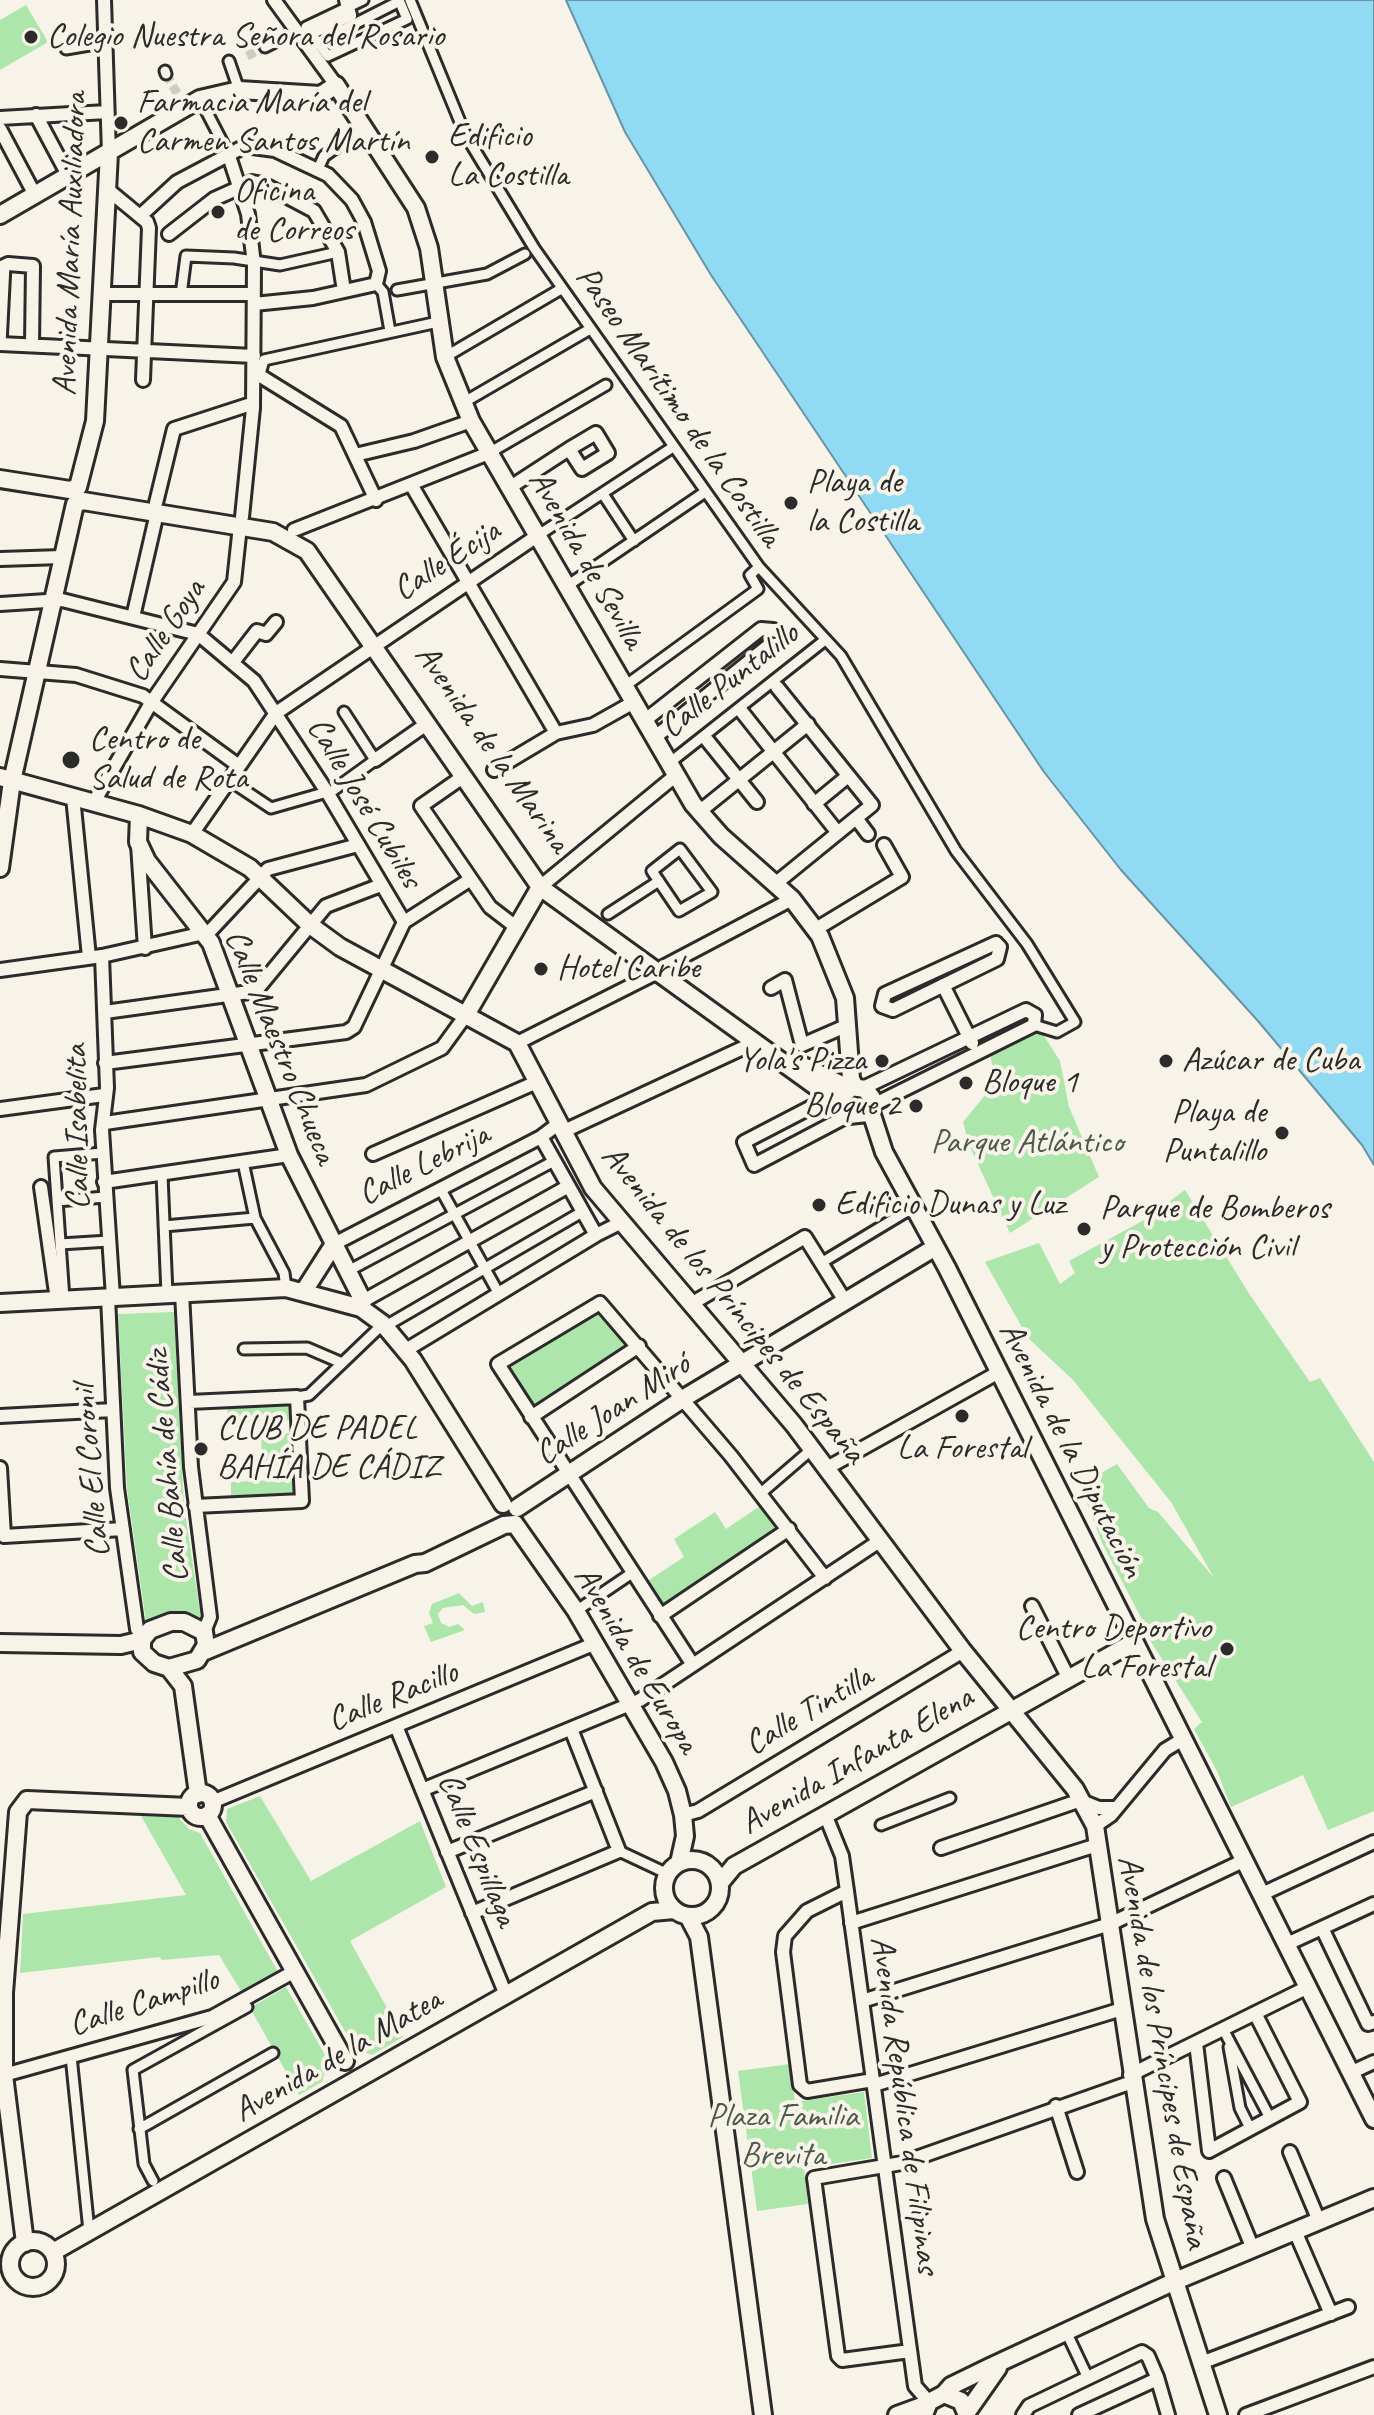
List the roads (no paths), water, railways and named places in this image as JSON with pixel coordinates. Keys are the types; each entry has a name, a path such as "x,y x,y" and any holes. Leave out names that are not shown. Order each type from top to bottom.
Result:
{"street":[{"name":"Avenida María Auxiliadora","path":"0,868 6,779 35,673 95,421 109,153 104,0"},
{"name":"Avenida de Sevilla","path":"274,0 307,39 416,208 429,248 445,357 461,404 671,770 699,812 792,899 816,929 842,984 851,1079 856,1088"},
{"path":"307,39 350,15 347,4 363,0"},
{"name":"Paseo Marítimo de la Costilla","path":"410,0 465,134 561,289 759,567 855,677 956,851 1027,944 1075,1022 1057,1032 1034,1025"},
{"path":"265,47 307,39 396,2 407,19 364,37 366,41 328,56 307,39"},
{"path":"66,49 107,42"},
{"path":"229,61 239,90"},
{"path":"0,215 109,153 182,102 239,90 321,95 336,85"},
{"path":"200,99 228,153"},
{"path":"0,118 107,112"},
{"path":"36,115 69,177"},
{"path":"318,169 324,156 364,128"},
{"path":"0,129 35,195"},
{"path":"140,216 177,182 228,153 257,145 318,169 352,200 364,222 379,271 376,284"},
{"name":"Calle Goya","path":"94,802 151,703 234,582 251,404 257,373 254,356 254,264 248,214 228,153"},
{"path":"107,189 140,216 149,228 169,234 197,210 239,186 252,182 263,184 302,201 322,222 338,252 344,291"},
{"path":"143,380 149,228"},
{"path":"181,295 186,256 234,258 254,264 280,265 338,252"},
{"path":"397,290 434,286 487,274 525,254"},
{"path":"32,345 33,266 2,267 0,344 254,356"},
{"path":"101,294 181,295 286,303 376,284"},
{"path":"376,284 383,292 391,331"},
{"path":"445,357 561,289"},
{"path":"376,500 341,426 257,373 264,360 438,322"},
{"path":"461,404 590,329"},
{"path":"294,530 412,486 489,453 606,385"},
{"path":"133,617 174,429 251,404"},
{"path":"355,455 414,441 471,421"},
{"name":"Calle Écija","path":"276,713 377,642 673,447"},
{"path":"509,488 569,449"},
{"name":"Avenida de la Marina","path":"0,479 76,495 294,530 321,553 428,723 542,884 848,1112"},
{"path":"412,486 556,733"},
{"name":"Avenida de la Marina","path":"0,487 76,495"},
{"path":"567,586 705,492"},
{"path":"603,494 634,541"},
{"name":"Avenida de la Marina","path":"241,522 284,536 307,551 377,642 542,884"},
{"path":"0,559 62,557"},
{"path":"625,686 758,589 750,575 759,567"},
{"path":"0,604 53,600 198,634"},
{"path":"233,662 257,631 266,634 276,622"},
{"path":"644,721 761,629 773,630 775,637 772,643 654,738"},
{"name":"Calle José Cubiles","path":"198,634 254,681 328,793 404,922"},
{"name":"Calle Puntalillo","path":"671,770 825,640"},
{"path":"0,669 76,675 143,696 239,766"},
{"path":"775,884 872,805 777,687"},
{"path":"494,770 556,733 593,725 634,702"},
{"path":"344,712 375,760"},
{"path":"742,712 838,833"},
{"path":"192,834 276,713"},
{"path":"229,780 271,808 328,793 428,723"},
{"path":"699,812 808,724"},
{"path":"707,740 757,802"},
{"path":"105,1123 366,1085 442,1048 466,1015 542,884 671,770"},
{"path":"464,776 421,806 496,915 516,927"},
{"path":"814,804 848,776"},
{"path":"6,779 139,815 192,834 260,877 310,925 340,947 517,1043 792,899"},
{"name":"Calle Isabelita","path":"73,797 105,1012 103,1153 111,1297"},
{"path":"139,815 145,948"},
{"path":"856,818 868,834"},
{"name":"Calle Maestro Chueca","path":"138,842 147,861 211,943 289,1155 362,1304"},
{"path":"0,970 145,948 204,933 211,930 268,869 358,845"},
{"path":"816,929 905,882 884,845"},
{"path":"680,849 712,892 679,911 659,881 652,871 680,849"},
{"path":"105,1063 346,1032 354,1027 404,922 471,879"},
{"path":"608,914 659,881"},
{"path":"105,1012 232,996 259,987 326,906 381,885"},
{"path":"989,944 1000,947 997,959 943,985 893,1010 882,1006 885,994 989,944"},
{"name":"Avenida de la Marina","path":"660,970 812,1073 856,1088"},
{"path":"771,988 785,980 802,1045 848,1025"},
{"path":"943,985 977,1053"},
{"path":"826,1095 821,1102 744,1142 754,1165 848,1112 861,1116 871,1107 1034,1025 1035,1015 1026,1010 856,1088 843,1096 848,1112"},
{"name":"Calle Lebrija","path":"334,1244 541,1137 747,1046 751,1040"},
{"name":"Avenida de los Príncipes de España","path":"517,1043 593,1188 827,1468 1074,1794 1095,1835 1153,2208 1173,2282 1218,2415"},
{"path":"373,1154 539,1081"},
{"path":"856,1088 871,1096 871,1107"},
{"path":"0,1109 104,1095"},
{"name":"Avenida de la Diputación","path":"871,1107 884,1152 999,1372 1374,2119"},
{"name":"Avenida de la Diputación","path":"848,1112 884,1152"},
{"path":"541,1137 596,1235"},
{"path":"61,1300 54,1157 103,1153"},
{"path":"104,1182 289,1155"},
{"path":"348,1271 554,1161"},
{"path":"243,1162 255,1218 284,1273 286,1288"},
{"path":"162,1175 164,1226 175,1294"},
{"path":"41,1187 61,1300"},
{"path":"0,1303 286,1288 362,1304 567,1187"},
{"path":"440,1188 499,1294"},
{"path":"57,1201 105,1197"},
{"path":"821,1263 914,1207"},
{"path":"189,1402 309,1395 384,1326 582,1212"},
{"path":"164,1226 255,1218"},
{"path":"406,1350 620,1223"},
{"path":"691,1304 805,1237 845,1301"},
{"path":"60,1244 109,1241"},
{"path":"304,1291 334,1244"},
{"name":"Calle Joan Miró","path":"205,1640 235,1640 415,1564 425,1563 473,1543 507,1516 684,1398 934,1248"},
{"name":"Calle Bahía de Cádiz","path":"175,1294 189,1402 195,1506 210,1617 205,1640"},
{"name":"Calle El Coronil","path":"111,1297 113,1410 123,1529 137,1629 142,1643"},
{"path":"693,1665 498,1364 600,1303 684,1398 825,1578"},
{"name":"Avenida de Europa","path":"362,1304 406,1350 507,1516 596,1643 671,1777 683,1815 685,1836 673,1869 675,1907"},
{"path":"531,1417 639,1346"},
{"path":"244,1349 307,1348 342,1363"},
{"path":"827,1468 999,1372"},
{"path":"195,1506 302,1501 297,1397"},
{"path":"0,1416 113,1410"},
{"path":"761,1493 812,1449"},
{"path":"0,1468 4,1536 123,1529"},
{"path":"660,1616 789,1529"},
{"path":"422,1790 631,1704 881,1540"},
{"path":"576,1611 632,1573"},
{"path":"1032,1606 1068,1677"},
{"path":"0,1643 142,1643 158,1625 171,1622 184,1622 205,1640 190,1664 183,1686 202,1804 345,2061"},
{"name":"Avenida Infanta Elena","path":"673,1869 711,1871 734,1866 1009,1709 1134,1642"},
{"path":"142,1643 154,1663 169,1668 190,1664"},
{"name":"Calle Racillo","path":"202,1804 596,1643"},
{"name":"Calle Tintilla","path":"683,1815 698,1811 963,1651"},
{"path":"169,1668 183,1686"},
{"name":"Calle Espillaga","path":"396,1726 506,1995"},
{"path":"571,1729 619,1851"},
{"path":"851,1923 1095,1835 1110,1809 1165,1750 1183,1739"},
{"path":"447,1852 596,1791"},
{"path":"941,1848 1074,1794 1110,1809"},
{"path":"881,1825 950,1798"},
{"path":"25,2243 4,2075 6,1948 21,1804 27,1800 202,1804"},
{"name":"Avenida República de Filipinas","path":"825,1814 842,1856 915,2386 931,2404"},
{"name":"Avenida de Europa","path":"685,1836 711,1871"},
{"path":"1262,1894 1374,1842"},
{"path":"472,1913 619,1851 673,1869"},
{"path":"862,2001 1110,1924 1245,1860"},
{"path":"711,1871 718,1900 707,1913 699,1937 763,2415"},
{"path":"847,1891 807,1911 785,1936 783,1952 800,2085 807,2091 874,2083 1122,2009"},
{"path":"1287,1944 1374,1904"},
{"path":"675,1907 707,1913"},
{"path":"675,1907 699,1937"},
{"name":"Avenida de la Matea","path":"53,2252 652,1912 675,1907"},
{"path":"1322,1928 1371,2023"},
{"name":"Calle Campillo","path":"4,2075 212,2017 295,1971"},
{"path":"910,2351 842,2360 838,2356 814,2178 902,2163 1131,2078 1308,1987"},
{"name":"Calle Campillo","path":"139,2129 133,2070 247,2007"},
{"path":"1196,2043 1209,2151 1300,2102 1255,2013"},
{"path":"1223,2029 1270,2118"},
{"path":"1230,2044 1240,2108 1250,2128"},
{"path":"153,2181 144,2164 139,2129 273,2053"},
{"path":"71,2056 89,2231"},
{"path":"345,2061 359,2062 369,2072"},
{"path":"343,2087 340,2074 345,2061"},
{"path":"1350,2073 1374,2062"},
{"path":"1056,2106 1077,2172"},
{"path":"1290,2152 1319,2221"},
{"path":"1224,2178 1253,2249"},
{"path":"931,2404 951,2386 1173,2282 1374,2198"},
{"path":"1295,2231 1331,2314"},
{"path":"41,2242 53,2252 55,2273 45,2284 30,2287 7,2277 13,2253 25,2243 41,2242"},
{"path":"1201,2363 1348,2307"},
{"path":"1070,2340 1088,2378"},
{"path":"1023,2415 1029,2406 1142,2352 1148,2356 1168,2415"},
{"path":"967,2414 987,2380 1001,2364"},
{"path":"1246,2415 1374,2367"},
{"path":"1081,2415 1155,2380"},
{"path":"897,2415 931,2404 961,2401 967,2414"}],"water":[{"path":"566,0 1374,0 1374,1165 1362,1145 1258,1021 1121,870 1044,772 711,275 625,132"}],"tunnel":[{"path":"247,56 265,47"},
{"path":"166,74 179,97"}],"place":[{"name":"Colegio Nuestra Señora del Rosario","path":"31,37"},
{"name":"Farmacia María del Carmen Santos Martín","path":"121,123"},
{"name":"Edificio La Costilla","path":"432,157"},
{"name":"Oficina de Correos","path":"218,212"},
{"name":"Playa de la Costilla","path":"791,503"},
{"name":"Centro de Salud de Rota","path":"71,760"},
{"name":"Hotel Caribe","path":"541,969"},
{"name":"Yola's Pizza","path":"882,1061"},
{"name":"Azúcar de Cuba","path":"1166,1061"},
{"name":"Bloque 1","path":"966,1083"},
{"name":"Bloque 2","path":"916,1106"},
{"name":"Playa de Puntalillo","path":"1282,1133"},
{"name":"Edificio Dunas y Luz","path":"819,1205"},
{"name":"Parque de Bomberos y Protección Civil","path":"1084,1229"},
{"name":"La Forestal","path":"962,1416"},
{"name":"CLUB DE PADEL BAHÍA DE CÁDIZ","path":"201,1449"},
{"name":"Centro Deportivo La Forestal","path":"1227,1649"}],"park label":[{"name":"Parque Atlántico","path":"1027,1143"},
{"name":"Plaza Familia Brevita","path":"783,2136"}]}
